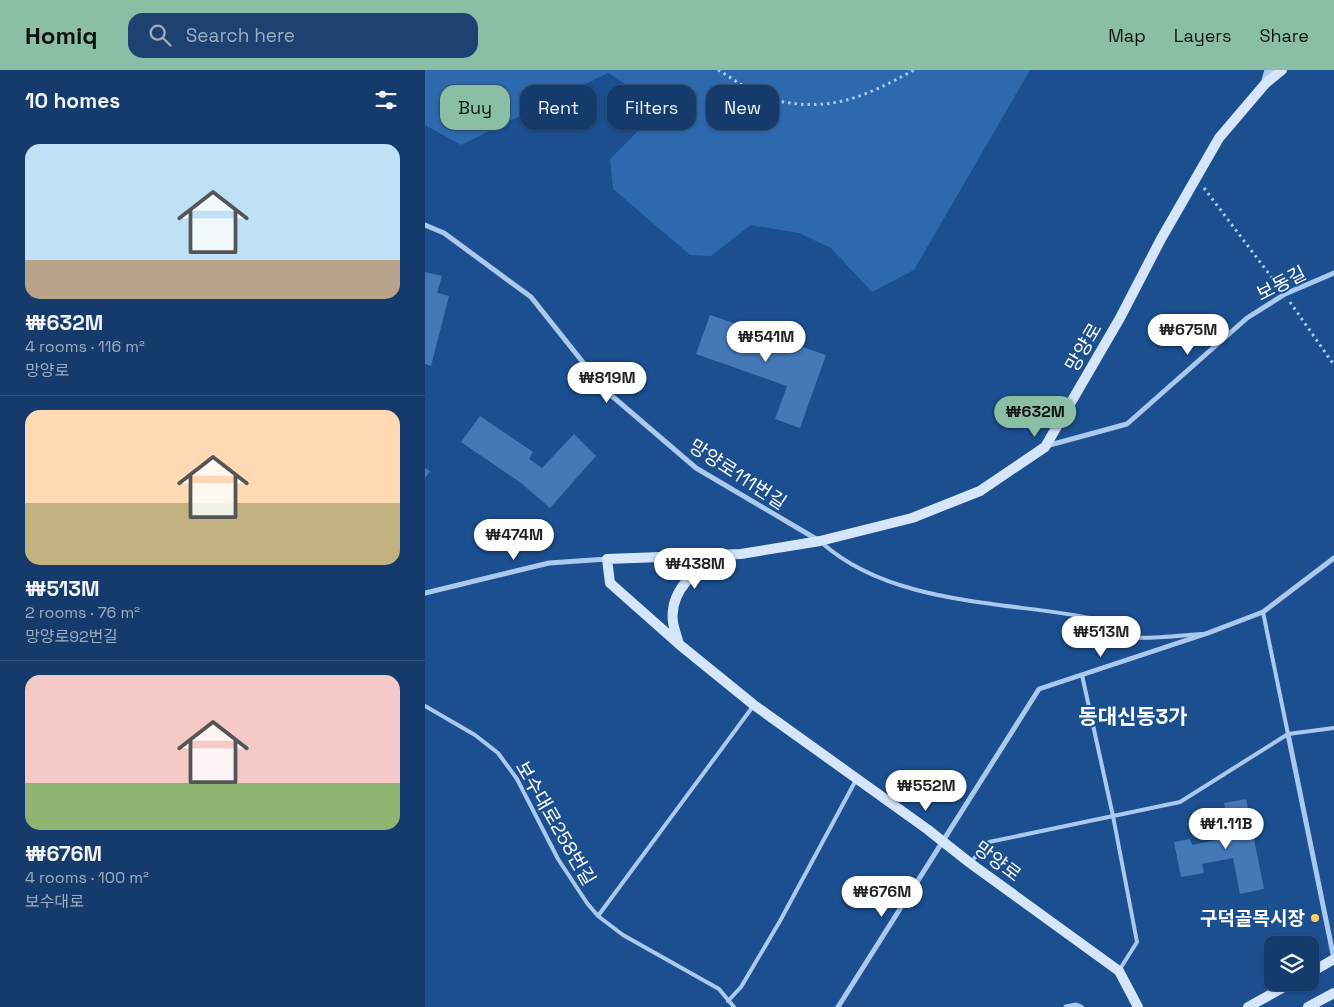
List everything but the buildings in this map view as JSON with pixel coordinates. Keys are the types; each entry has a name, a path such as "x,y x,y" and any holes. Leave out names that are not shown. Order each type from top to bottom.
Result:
{"main road":[{"name":"망양로","path":"680,645 673,616 676,601 685,583 709,563 741,554 821,541 912,518 980,491 1045,447 1120,318 1219,138 1265,84 1282,70"},
{"name":"망양로","path":"741,554 607,559 610,583 680,645 754,705 857,778 1119,971 1138,1007"},
{"path":"1319,968 1334,959"},
{"path":"1248,1007 1277,991"},
{"path":"1308,1007 1334,993"}],"street":[{"path":"1265,84 1269,70"},
{"name":"망양로111번길","path":"425,224 444,233 531,297 605,390 695,468 821,541"},
{"name":"보동길","path":"1045,447 1127,424 1247,318 1285,294 1334,274"},
{"path":"838,1007 1039,689 1208,634 1263,612 1334,558"},
{"path":"425,592 549,563 607,559"},
{"path":"1288,734 1334,959"},
{"path":"1066,1007 1076,1004 1081,1007"}],"lane":[{"path":"821,541 840,559 885,579 946,598 1098,620 1129,637 1208,634"},
{"path":"1263,612 1288,734"},
{"path":"1082,675 1113,816 1137,942 1119,971"},
{"path":"599,916 754,705"},
{"name":"보수대로258번길","path":"425,706 475,735 498,754 517,779 558,859 587,903 599,916 623,935 719,989 734,1007"},
{"path":"970,863 989,842 1180,802 1288,734 1334,728"},
{"path":"729,1001 741,987 780,921 857,778"}],"path":[{"path":"718,70 767,98 804,105 843,102 874,92 914,70"},
{"path":"1196,178 1285,294 1334,365"}],"shaded area":[{"path":"425,70 1030,70 914,270 872,292 831,248 799,233 751,225 711,256 690,255 613,189 610,159 639,130 696,130 696,85 626,85 608,73 584,85 520,85 520,116 510,121 510,85 440,85 440,130 492,130 461,145 425,125"}],"place":[{"name":"구덕골목시장","path":"1315,918"}],"district":[{"name":"동대신동3가","path":"1133,717"}]}
